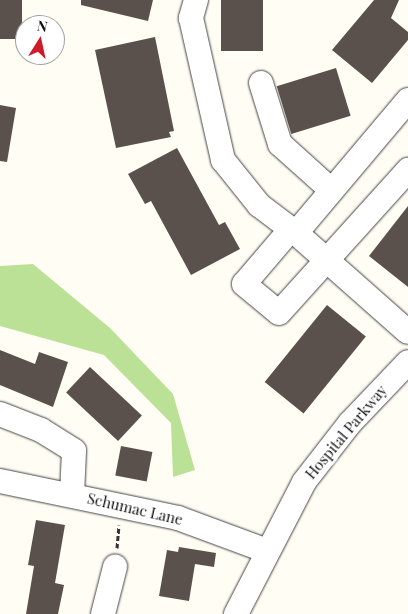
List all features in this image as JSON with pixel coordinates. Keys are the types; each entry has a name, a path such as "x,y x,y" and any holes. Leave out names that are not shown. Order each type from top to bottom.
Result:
{"street":[{"path":"196,0 191,18 223,160 259,205 294,231 408,332"},
{"path":"261,83 280,144 331,190"},
{"path":"408,100 331,190 244,284 274,312 284,311 408,170"},
{"name":"Hospital Parkway","path":"236,614 266,551 304,482 350,423 408,362"},
{"path":"0,414 41,430 74,451 72,495"},
{"name":"Schumac Lane","path":"0,482 122,504 221,531 266,551"},
{"path":"103,614 115,567"}],"path":[{"path":"115,567 122,504"}],"green space":[{"path":"33,264 110,328 173,394 195,470 173,477 171,423 104,355 0,326 0,266"}],"building":[{"path":"0,0 22,0 22,15 15,15 15,39 0,39"},
{"path":"81,0 153,0 148,21 81,5"},
{"path":"221,0 263,0 263,51 221,51"},
{"path":"374,0 399,0 391,18 408,32 408,40 372,83 332,50"},
{"path":"155,37 174,131 169,132 171,137 116,148 95,50"},
{"path":"336,68 351,116 291,134 277,86"},
{"path":"0,105 16,108 7,162 0,161"},
{"path":"177,148 219,225 225,222 240,249 191,275 151,201 145,204 128,174"},
{"path":"408,206 408,287 369,256"},
{"path":"327,305 366,336 304,413 265,382"},
{"path":"0,350 35,364 39,352 68,362 53,407 0,385"},
{"path":"90,367 142,415 118,441 66,393"},
{"path":"121,446 152,452 147,482 115,475"},
{"path":"36,520 65,525 55,583 64,585 58,614 26,614 34,566 28,565"},
{"path":"179,547 216,553 214,567 195,564 189,601 159,596 167,550 178,552"}]}
